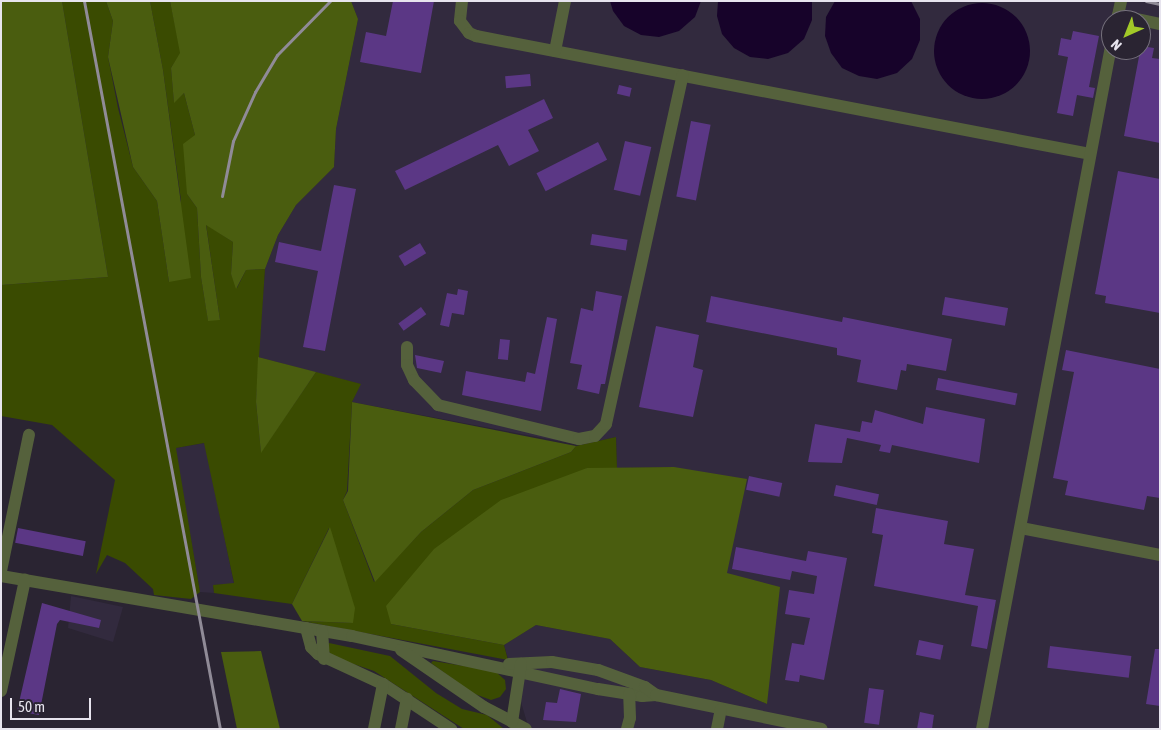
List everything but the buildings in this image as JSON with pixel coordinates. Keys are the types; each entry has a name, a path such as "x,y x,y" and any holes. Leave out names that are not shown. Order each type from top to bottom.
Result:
{"street":[{"path":"462,1 460,21 469,34 1090,154"},
{"path":"555,51 565,1"},
{"path":"982,729 1108,60"},
{"path":"407,347 407,366 414,380 438,405 579,439 595,436 606,424 682,76"},
{"path":"1,571 29,434"},
{"path":"1021,528 1160,555"},
{"path":"1,576 306,628 396,647 499,665 521,667 629,694 656,695 822,729"},
{"path":"1,691 25,580"},
{"path":"306,628 311,647 324,659 383,684 451,729"},
{"path":"322,631 324,659"},
{"path":"396,647 512,722 526,729"},
{"path":"521,667 566,664 598,670 645,687 656,695"},
{"path":"512,722 521,667"},
{"path":"374,729 383,684"},
{"path":"627,729 630,718 629,694"},
{"path":"401,729 407,699"},
{"path":"717,729 721,709"},
{"path":"428,729 431,716"}],"shaded area":[{"path":"351,1 1160,1 1160,729 529,729 504,645 536,625 610,639 640,667 711,680 767,704 727,574 674,467 617,468 616,437 580,445 352,402 360,384 258,357 265,269 278,235 296,205 334,167 336,129 358,19"},
{"path":"610,1 701,1 695,17 679,31 659,37 641,35 624,26 613,11"},
{"path":"718,1 812,1 812,20 804,39 788,53 768,59 750,57 734,48 722,34 717,16"},
{"path":"835,1 911,1 920,19 920,40 912,59 897,73 877,79 859,76 842,68 831,53 825,36 826,17"},
{"path":"982,3 1000,7 1016,17 1026,33 1030,51 1026,69 1016,85 1000,95 982,99 964,95 948,85 938,69 934,51 938,33 948,17 964,7"},
{"path":"205,443 234,584 213,585 214,593 200,592 175,448"},
{"path":"71,596 123,607 113,642 68,628"}],"green space":[{"path":"1,1 62,1 108,277 1,285"},
{"path":"62,1 106,1 113,21 108,57 118,108 133,167 157,201 169,282 181,200 163,70 150,1 170,1 181,53 171,68 174,102 184,93 195,135 187,194 197,208 201,277 208,320 220,320 206,224 233,242 231,274 237,288 246,270 265,269 256,402 261,452 316,372 361,384 352,402 347,491 343,500 374,582 421,532 473,490 571,452 576,446 616,437 617,468 587,468 391,624 504,645 508,660 302,621 353,623 329,528 292,604 214,593 213,585 234,583 204,443 176,448 200,592 191,599 154,595 153,589 125,563 107,555 96,574 115,480 52,425 1,416 1,285 108,277"},
{"path":"106,1 150,1 163,70 191,278 169,282 157,201 133,167 108,57 113,21"},
{"path":"170,1 351,1 358,19 336,129 334,167 296,205 278,235 265,269 246,270 236,289 231,274 233,242 206,225 220,320 208,321 201,277 197,208 187,194 183,144 195,135 184,93 174,103 171,68 180,53"},
{"path":"258,357 316,372 261,453 256,402"},
{"path":"352,402 576,446 571,452 473,490 421,532 375,582 343,500 348,491"},
{"path":"674,467 747,479 727,573 780,587 767,704 711,680 640,667 610,639 536,625 504,645 391,624 386,606 434,549 501,500 587,468"},
{"path":"330,527 355,608 353,623 302,621 292,604"},
{"path":"329,643 390,656 436,693 462,709 487,715 504,729 464,729 374,671 333,657 328,650"},
{"path":"261,651 280,729 237,729 221,652"},
{"path":"433,661 495,671 505,680 506,689 500,697 491,700 472,693 431,663"}],"railway":[{"path":"84,1 220,729"},
{"path":"222,196 233,141 255,92 277,55 330,1"},
{"path":"1146,1 1160,4"}]}
